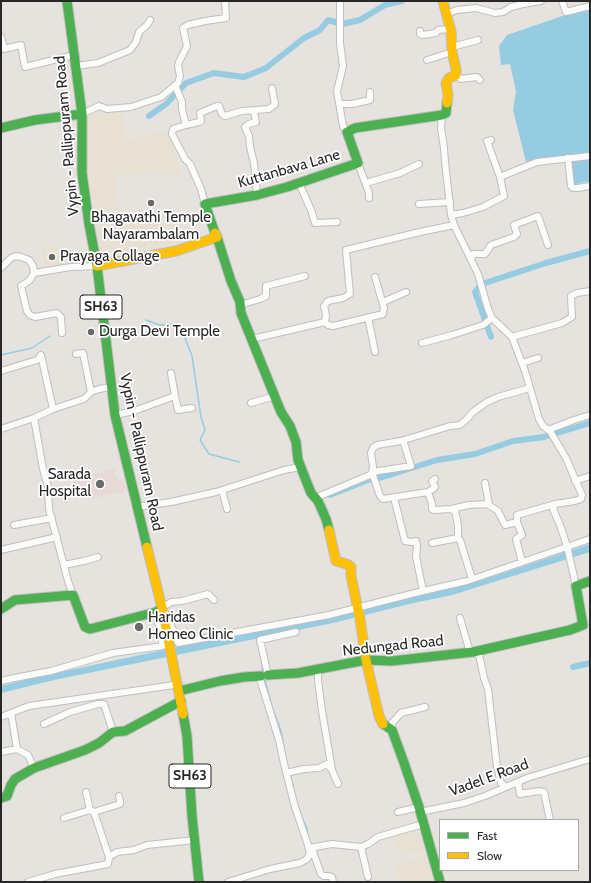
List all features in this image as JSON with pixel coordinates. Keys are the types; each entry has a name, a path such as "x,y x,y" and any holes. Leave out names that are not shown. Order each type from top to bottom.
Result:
{"street":[{"name":"Vypin - Pallippuram Road","path":"67,1 82,114 80,157 89,224 97,266 115,415 138,507 159,610 175,671 177,688 181,701 187,736 194,840 199,882"},
{"path":"1,128 35,120 82,114 99,106 107,110 130,107 161,97 176,87 180,76 178,66 187,46 183,28 205,20 226,18 225,1"},
{"path":"340,1 339,20 343,66 337,91 343,126 347,132"},
{"path":"443,1 450,29 456,75 461,79 477,76 480,80"},
{"path":"446,14 457,10 476,8 495,13 503,12 511,7 544,1"},
{"path":"562,1 566,12 590,6"},
{"path":"76,66 98,63 130,50 136,42 139,32 150,20"},
{"path":"420,31 420,34 422,35 436,33 438,30 450,29"},
{"path":"1,37 4,49 21,45 26,67 74,55"},
{"path":"427,60 478,40"},
{"path":"456,75 449,78 446,82 448,94 447,108 446,113 442,115 441,128 451,215 454,225 471,259 492,318 512,337 522,363 539,419 543,426 551,433 566,458 582,495 581,499 567,503 555,504 516,515 522,535 516,539 522,562"},
{"path":"176,87 182,102 186,125"},
{"path":"272,88 275,104 269,109 235,113 225,116 222,114 220,106 216,106 200,113 201,121 173,129 172,134 184,159 190,164 201,189 216,237 224,252 230,281 262,367 281,412 290,426 296,442 296,453 300,467 310,493 318,501 326,519 336,561 347,564 351,567 350,576 360,619 366,660 382,724 392,730"},
{"path":"340,104 352,104 370,100 370,92"},
{"path":"257,110 254,112 256,122 245,127 249,136 254,164 257,195"},
{"name":"Kuttanbava Lane","path":"205,204 257,195 358,163 347,132 356,128 442,115"},
{"path":"451,215 483,207 504,196 500,177 487,142 492,140"},
{"path":"500,177 537,162 590,156"},
{"path":"568,158 571,186 573,188 590,186"},
{"path":"358,163 366,183 369,198"},
{"path":"366,183 400,173 419,164"},
{"path":"298,183 311,210 315,223 337,222"},
{"path":"419,204 450,202"},
{"path":"471,259 473,254 485,254 491,245 517,234 514,225 538,216 548,245"},
{"path":"326,322 324,306 328,301 343,298 350,294 346,250 454,225"},
{"path":"34,274 71,268 97,266 176,251 216,237"},
{"path":"1,268 11,258 16,256 21,256 29,260 33,266 34,274 30,280 21,286 27,311 30,315 35,317 57,313 61,317 62,333"},
{"path":"240,305 266,296 266,286 305,276"},
{"path":"326,322 328,325 333,326 382,314 384,308 383,302 375,277"},
{"path":"512,337 562,323 572,317 571,296 577,293 590,291"},
{"path":"383,302 406,292"},
{"path":"368,317 375,352"},
{"path":"422,343 482,325 492,318"},
{"path":"252,339 326,322"},
{"path":"76,354 83,353 91,392"},
{"path":"1,371 37,360 41,354 53,409"},
{"path":"522,363 538,358"},
{"path":"171,374 178,410 192,408"},
{"path":"1,429 84,399 91,392 111,387"},
{"path":"435,479 432,481 434,487 433,489 428,492 383,499 380,496 373,476 374,463 371,453 373,448 377,445 403,440 450,426 460,425 473,412 487,402 498,397 530,388"},
{"path":"115,415 134,411 175,396"},
{"path":"251,403 275,396"},
{"path":"551,433 574,420 590,415"},
{"path":"34,418 43,469 48,487 49,509 73,595 85,628 90,630 159,610 171,602 208,594 214,600"},
{"path":"315,498 373,476 411,466 403,440"},
{"path":"138,507 172,502 222,490 284,470 300,467"},
{"path":"575,481 590,476"},
{"path":"485,483 489,505"},
{"path":"222,490 227,509"},
{"path":"428,492 432,509 434,510 487,504 498,511 505,525 517,522"},
{"path":"394,498 405,541 416,541 416,556 423,591"},
{"path":"555,504 553,509 567,546 569,561 576,586 590,581"},
{"path":"451,508 455,511 458,525 458,538 460,540 472,579"},
{"path":"14,526 52,518"},
{"path":"1,550 57,537"},
{"path":"432,543 458,538"},
{"path":"159,610 168,616 178,643 357,608 472,579 567,546 590,540"},
{"path":"64,565 98,557"},
{"name":"Nedungad Road","path":"177,688 244,677 298,673 366,660 392,661 473,652 570,630 587,623 576,586"},
{"path":"1,609 15,600 73,595"},
{"path":"1,681 50,671 113,653 163,646 159,610"},
{"path":"460,618 469,650 479,655 488,689 497,767 501,783 506,787"},
{"path":"296,632 260,640 263,676 289,773 295,807 321,874 332,877 332,882"},
{"path":"318,669 322,711 332,770 338,784"},
{"path":"1,717 29,706 177,688"},
{"path":"1,798 7,796 15,779 34,768 85,750 99,743 112,732 125,731 181,701"},
{"path":"44,724 70,712 98,704 104,704 112,732"},
{"path":"425,707 400,713 392,723 392,730 420,810 440,882"},
{"path":"11,713 17,749"},
{"path":"1,752 17,749 28,755 34,768"},
{"name":"Vadel E Road","path":"398,812 464,803 485,796 527,778 590,759"},
{"path":"289,773 319,768 327,764 332,770"},
{"path":"518,782 520,794 539,791 544,792 550,819"},
{"path":"28,882 55,874 108,864 109,857 86,792"},
{"path":"64,818 120,804 119,796"},
{"path":"311,848 332,844 361,847 378,837 423,824"},
{"path":"109,857 117,852 134,850 147,845 194,840"},
{"path":"361,847 368,877"},
{"path":"232,880 270,869 300,863 307,859 311,848"}],"shaded area":[{"path":"121,110 127,140 136,138 136,136 155,133 170,134 182,176 162,174 116,175 120,223 177,224 183,247 99,263 93,229 99,229 99,223 92,223 84,160 86,117"},
{"name":"Prayaga Collage","path":"59,246 64,267 44,269 41,247"},
{"name":"Sarada Hospital","path":"114,469 115,476 119,480 124,479 126,491 89,499 79,498 73,479"},
{"path":"417,828 426,850 400,857 393,835"},
{"path":"426,854 436,882 401,882 394,865"}],"water":[{"path":"590,9 590,152 526,162 513,110 516,91 510,64 501,65 499,46 507,35 568,14"},
{"path":"590,158 590,182 573,185 569,161"},
{"path":"590,544 590,552 452,595 333,623 54,680 1,693 1,686 32,678 220,638 289,626 485,579"}],"waterway":[{"path":"149,116 166,104 186,83 214,73 244,77 266,68 304,38 320,30 328,20 342,24 360,20 385,5 402,1"},
{"path":"491,337 475,292 482,284 546,263 590,251"},
{"path":"146,320 160,325 174,324 181,328 192,356 201,417 205,430 200,440 209,454 239,462"},
{"path":"1,355 32,348 50,336"},
{"path":"330,495 368,480 383,477 437,460 475,454 513,441 544,437 590,423"},
{"path":"262,661 263,673"},
{"path":"573,667 590,663"},
{"path":"264,676 272,707 281,731 284,748"},
{"path":"290,774 293,786"},
{"path":"299,811 307,828 307,834"}],"traffic: fast":[{"path":"67,1 82,114 82,173 89,224 97,266 115,415 147,547"},
{"path":"215,233 205,204 257,195 287,187 358,163 347,132 355,128 442,115 446,113 447,103"},
{"path":"1,128 35,120 82,114"},
{"path":"217,237 231,281 240,302 241,313 281,412 290,426 296,442 298,460 311,493 318,501 326,519 329,530"},
{"path":"268,675 298,673 366,660 392,661 473,652 570,630 583,625 576,586 590,581"},
{"path":"1,609 15,600 73,595 85,627 90,629 156,612 162,608"},
{"path":"179,691 220,681 261,676"},
{"path":"1,798 7,796 15,779 34,768 85,750 99,743 113,732 125,731 181,701"},
{"path":"183,714 187,736 192,816 199,882"},
{"path":"383,724 392,730 403,760 419,807 440,882"}],"traffic: slow":[{"path":"443,1 451,31 452,52 456,69 456,75 449,78 446,83 448,94 447,103"},
{"path":"97,266 176,251 217,237 215,233"},
{"path":"329,530 336,561 347,564 351,567 351,576 360,619 366,660 379,716 383,724"},
{"path":"147,547 162,608 183,714"}],"place":[{"name":"Bhagavathi Temple Nayarambalam","path":"151,203"},
{"name":"Prayaga Collage","path":"52,257"},
{"name":"Durga Devi Temple","path":"91,332"},
{"name":"Sarada Hospital","path":"100,484"},
{"name":"Haridas Homeo Clinic","path":"139,627"}]}
